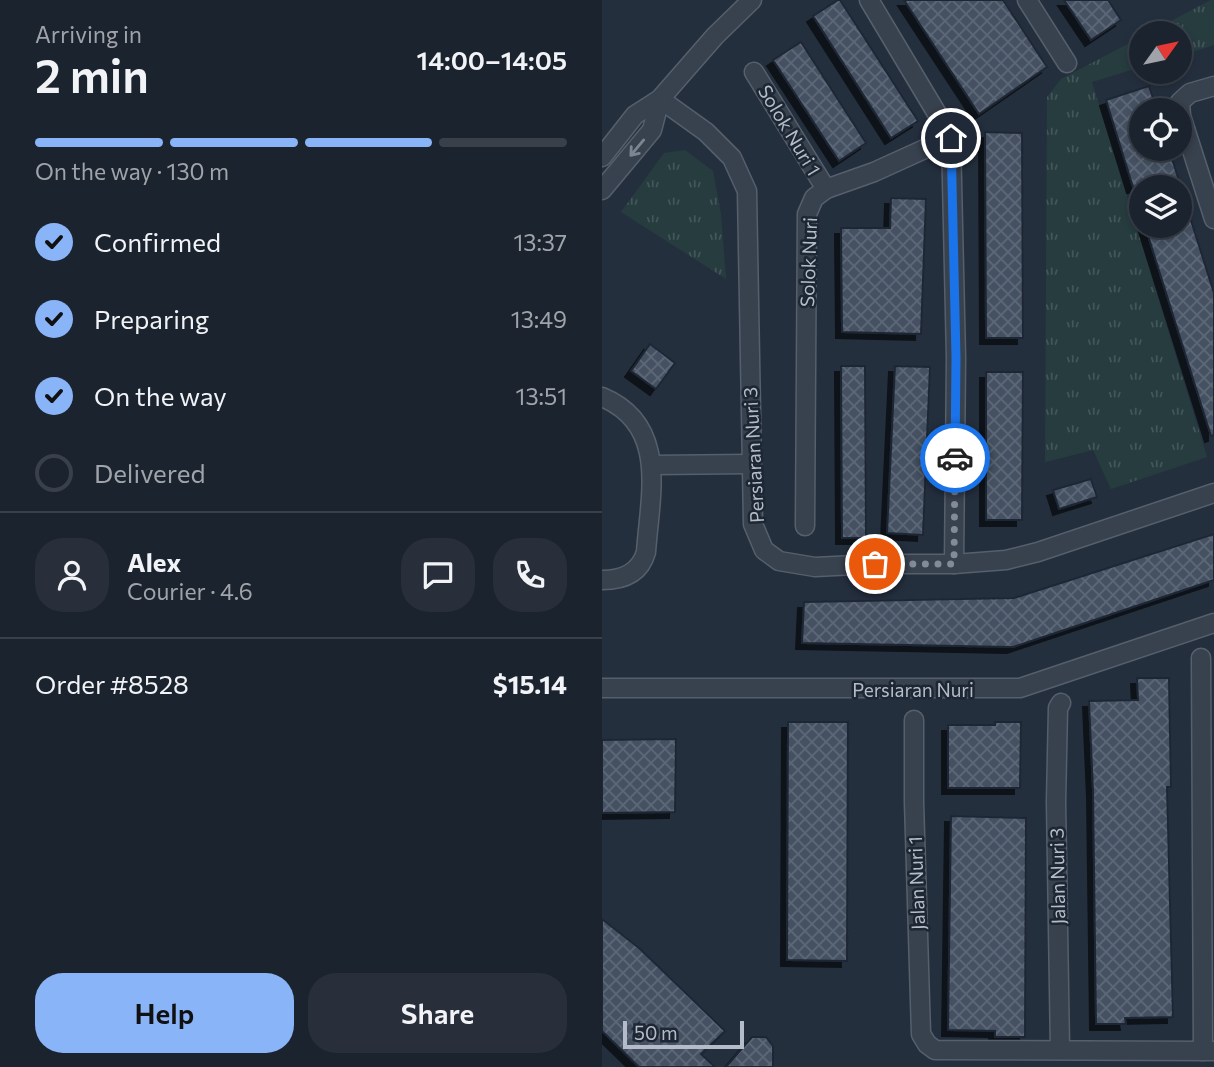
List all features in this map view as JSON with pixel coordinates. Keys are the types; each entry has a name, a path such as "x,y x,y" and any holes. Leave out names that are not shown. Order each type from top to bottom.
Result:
{"street":[{"path":"602,157 635,115 660,99 752,0"},
{"path":"869,0 951,138 956,358 954,564"},
{"path":"1027,0 1067,63"},
{"name":"Solok Nuri 1","path":"754,72 826,189"},
{"path":"1214,86 1190,93 1180,102 1181,116 1214,219"},
{"path":"602,190 652,130 660,99"},
{"name":"Persiaran Nuri 3","path":"660,99 706,132 732,158 747,191 753,524 764,550 779,561 815,567 1006,560 1214,494"},
{"path":"826,189 874,172 951,138"},
{"name":"Solok Nuri","path":"805,526 807,214 814,198 826,189"},
{"path":"602,397 616,403 632,416 644,434 653,465 643,563 625,577 602,580"},
{"path":"653,465 750,464"},
{"name":"Persiaran Nuri","path":"602,688 1020,688 1214,623"},
{"path":"1060,1050 1209,1051 1201,659"},
{"name":"Jalan Nuri 3","path":"1060,1050 1056,802 1058,708 1061,703"},
{"name":"Jalan Nuri 1","path":"914,720 921,1034 935,1050 1060,1050"}],"green space":[{"path":"1214,0 1214,45 1192,52 1192,21 1171,21"},
{"path":"1129,43 1129,71 1092,82 1129,203 1129,238 1140,238 1207,457 1111,489 1093,450 1045,462 1047,97 1061,79"},
{"path":"685,150 713,171 721,214 726,279 621,212 664,153"}],"building":[{"path":"838,0 918,121 891,138 813,16"},
{"path":"904,0 1003,0 1047,67 979,114"},
{"path":"1064,0 1108,0 1121,20 1091,40"},
{"path":"801,42 866,143 839,161 773,60"},
{"path":"1149,86 1153,98 1129,98 1129,161 1173,161 1177,175 1129,175 1106,100"},
{"path":"985,132 1022,133 1023,338 986,338"},
{"path":"891,198 926,199 921,334 842,332 841,228 890,228"},
{"path":"1192,224 1214,293 1214,435 1211,436 1149,238 1192,238"},
{"path":"650,344 675,363 656,389 631,371"},
{"path":"841,366 865,366 866,538 842,538"},
{"path":"895,366 930,367 923,535 887,533"},
{"path":"986,372 1023,372 1022,520 986,520"},
{"path":"1091,479 1097,497 1059,509 1053,490"},
{"path":"1214,534 1214,580 1013,647 802,643 804,602 1014,598"},
{"path":"1137,678 1169,678 1171,787 1167,787 1173,1017 1125,1018 1126,1024 1096,1024 1089,701 1138,700"},
{"path":"788,722 848,722 847,961 787,960"},
{"path":"995,722 1021,722 1020,788 948,788 948,725 995,725"},
{"path":"676,739 675,812 602,813 602,740"},
{"path":"951,816 1026,818 1025,1037 995,1037 995,1031 948,1030"},
{"path":"602,919 639,948 725,1031 701,1054 715,1067 639,1067 602,1031"},
{"path":"752,1037 766,1037 773,1046 773,1067 726,1067"}],"way so far":[{"path":"875,564 954,564 955,458"}],"route":[{"path":"951,138 956,358 955,458"}]}
